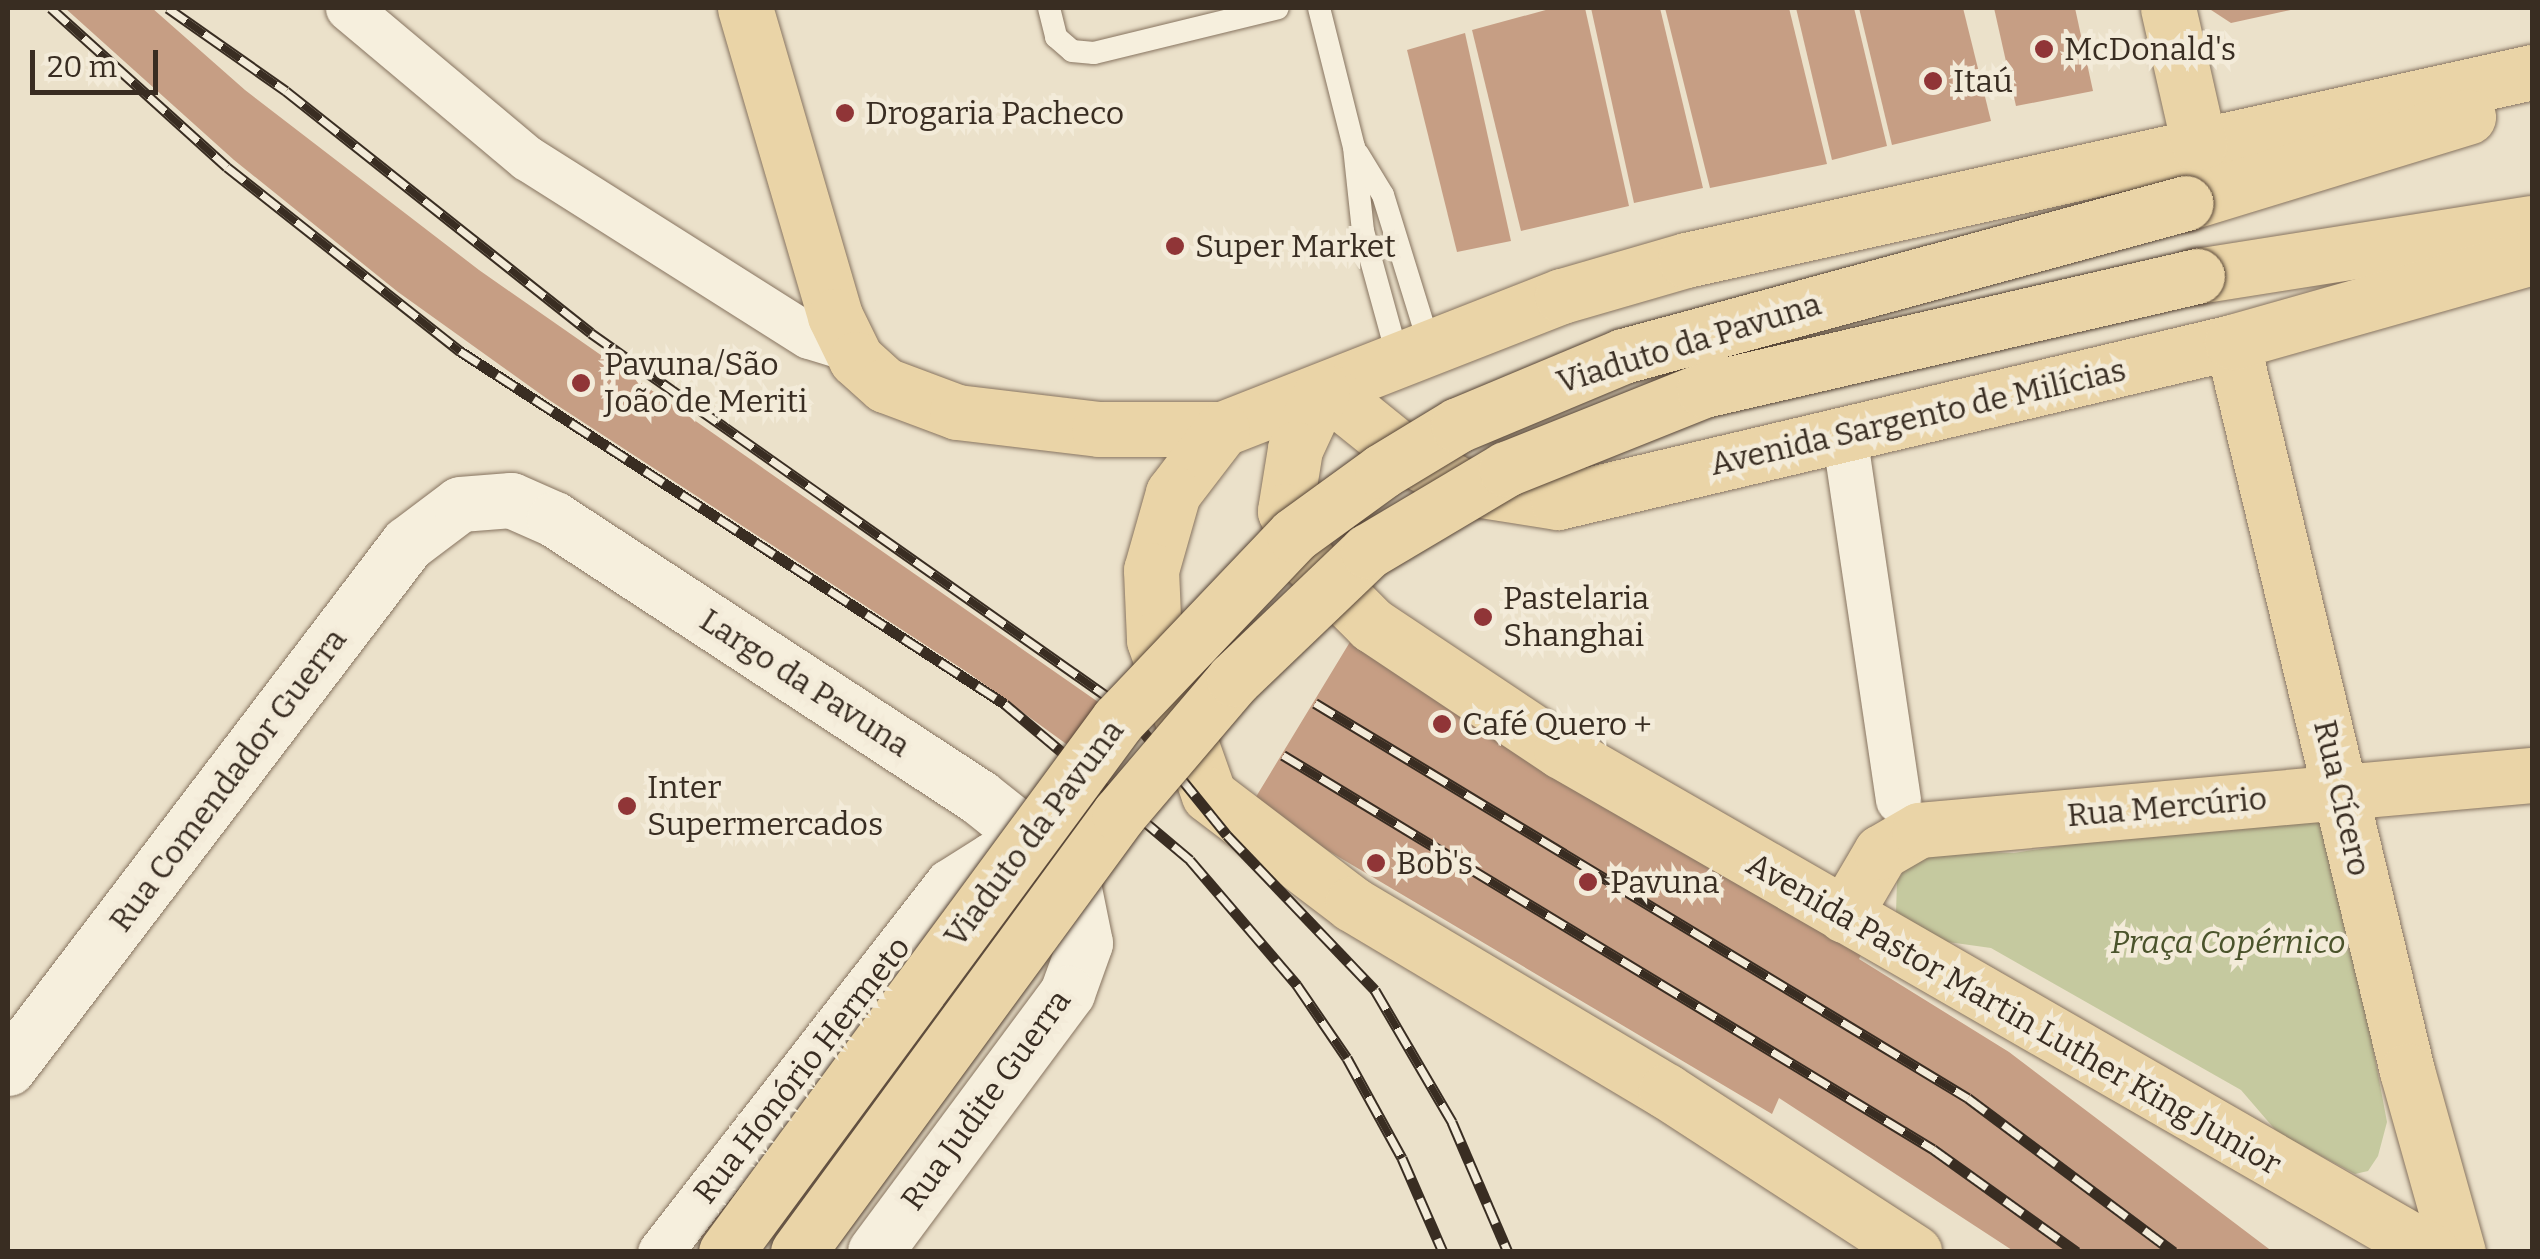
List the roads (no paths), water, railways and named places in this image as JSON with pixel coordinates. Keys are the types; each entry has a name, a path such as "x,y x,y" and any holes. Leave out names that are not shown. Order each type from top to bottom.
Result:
{"main road":[{"path":"744,8 867,367 957,412 1010,421 1222,429 1562,296 1686,260 2532,72"},
{"path":"2168,8 2199,145"},
{"name":"Viaduto da Pavuna","path":"726,1252 1118,720 1175,653 1294,535 1382,471 1458,425 1623,356 2186,203 2532,94"},
{"name":"Viaduto da Pavuna","path":"798,1252 1120,814 1234,679 1368,551 1506,468 1704,390 2197,276 2532,223"},
{"name":"Avenida Sargento de Milícias","path":"1324,391 1434,472 1490,495 1536,503 2232,342 2532,257"},
{"name":"Rua Cícero","path":"2232,342 2458,1252"},
{"name":"Avenida Pastor Martin Luther King Junior","path":"1324,391 1295,449 1284,497 1290,530 1308,561 1372,625 1545,741 2432,1252"},
{"path":"1222,429 1182,476 1158,532 1151,570 1154,640 1190,754 1209,796 1229,815 1352,904 1666,1092 1914,1252"},
{"name":"Largo da Pavuna","path":"460,504 498,498 554,519 979,797 1052,855 1082,908 1085,943"},
{"name":"Rua Comendador Guerra","path":"8,1068 408,544 460,504"},
{"path":"1154,640 1216,595 1308,561"},
{"name":"Rua Mercúrio","path":"1844,915 1882,852 1919,830 2532,775"},
{"name":"Rua Judite Guerra","path":"875,1252 1048,1023 1077,973 1085,943"}],"street":[{"path":"348,8 527,158 808,336 867,367"},
{"path":"1844,434 1898,800"},
{"name":"Rua Honório Hermeto","path":"660,1252 948,882 991,855 1052,855"}],"lane":[{"path":"1049,8 1056,36 1072,51 1094,54 1278,8"},
{"path":"1319,8 1354,147 1363,231 1414,353"},
{"path":"1354,147 1383,195 1414,353"}],"railway":[{"path":"51,8 227,167 460,351 1005,704 1190,860 1297,985 1347,1058 1402,1158 1443,1252"},
{"path":"168,8 286,91 591,333 1125,709 1227,835 1375,990 1452,1122 1508,1252"},
{"path":"1315,703 1968,1098 2174,1252"},
{"path":"1283,755 1933,1149 2077,1252"}],"place":[{"name":"McDonald's","path":"2044,49"},
{"name":"Itaú","path":"1933,81"},
{"name":"Drogaria Pacheco","path":"845,113"},
{"name":"Super Market","path":"1175,246"},
{"name":"Pavuna/São João de Meriti","path":"581,383"},
{"name":"Pastelaria Shanghai","path":"1483,617"},
{"name":"Café Quero +","path":"1442,724"},
{"name":"Inter Supermercados","path":"627,806"},
{"name":"Bob's","path":"1376,863"},
{"name":"Pavuna","path":"1588,882"}],"park label":[{"name":"Praça Copérnico","path":"2228,942"}]}
